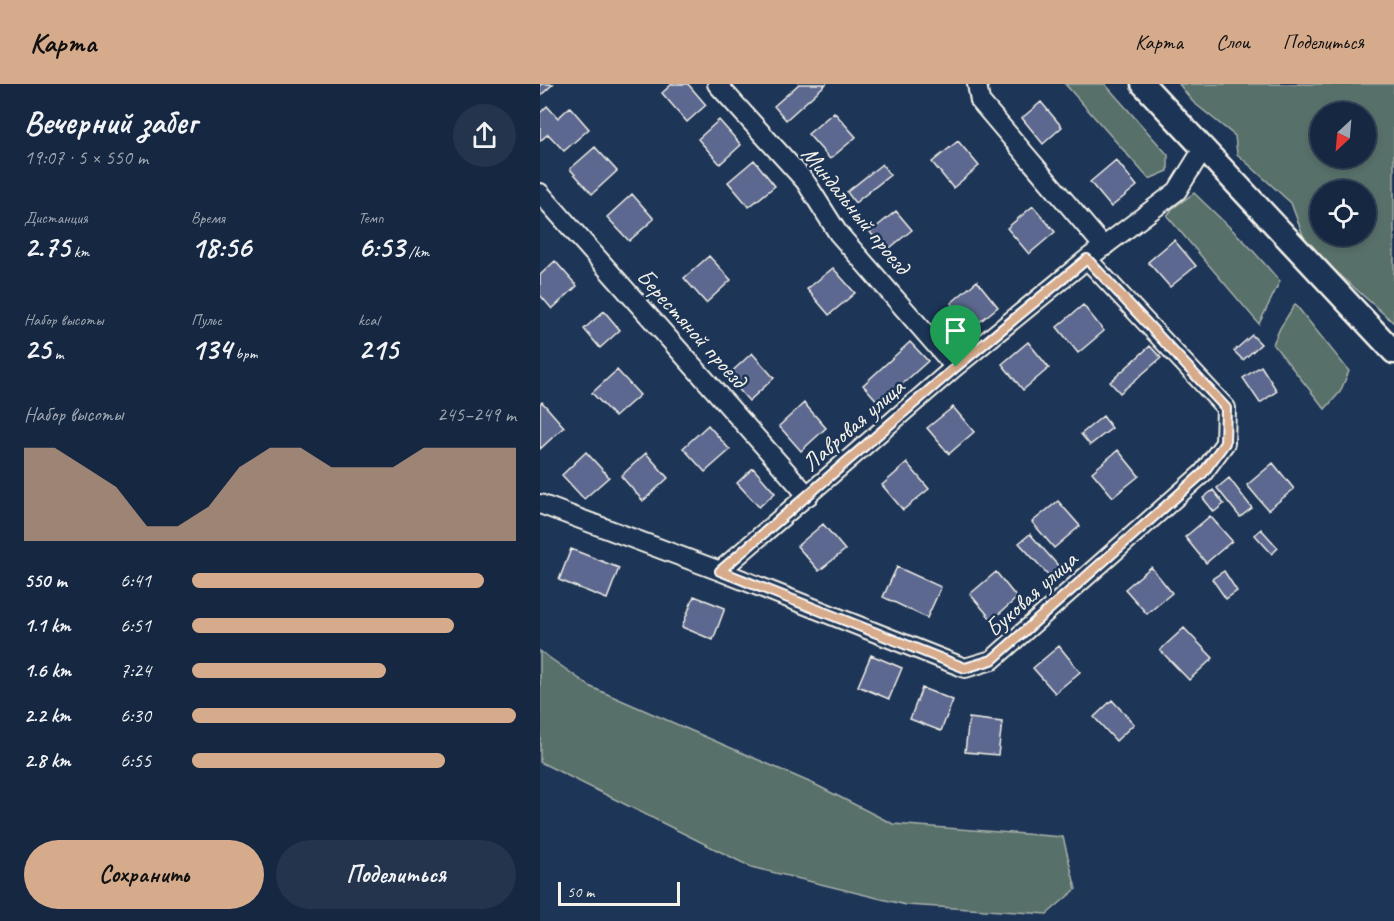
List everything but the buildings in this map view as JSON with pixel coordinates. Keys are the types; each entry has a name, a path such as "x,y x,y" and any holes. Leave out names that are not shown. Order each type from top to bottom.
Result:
{"street":[{"name":"Миндальный проезд","path":"717,84 805,181 838,233 956,367"},
{"path":"977,84 980,101 1104,247"},
{"path":"1143,84 1394,352"},
{"name":"Лавровая улица","path":"720,571 956,367 1087,259 1177,191 1203,149"},
{"name":"Берестяной проезд","path":"540,193 808,495"},
{"name":"Буковая улица","path":"540,504 720,571 965,668 992,660 1203,473 1225,443 1226,408 1087,259"}],"green space":[{"path":"1065,84 1105,84 1168,155 1168,171 1149,179"},
{"path":"1179,84 1394,84 1394,323 1331,267 1311,246 1376,246 1376,180 1310,180 1310,244 1304,238 1291,203 1237,154 1235,136 1193,102"},
{"path":"1194,193 1246,243 1280,281 1259,324 1167,216 1172,209"},
{"path":"1295,304 1349,371 1340,392 1325,409 1273,344"},
{"path":"540,651 591,687 816,785 893,824 1063,837 1076,889 1047,914 906,905 751,867 540,762"}],"route":[{"path":"1087,259 1226,408 1225,443 1203,473 992,660 965,668 720,571 880,433 956,367 1087,259"}]}
